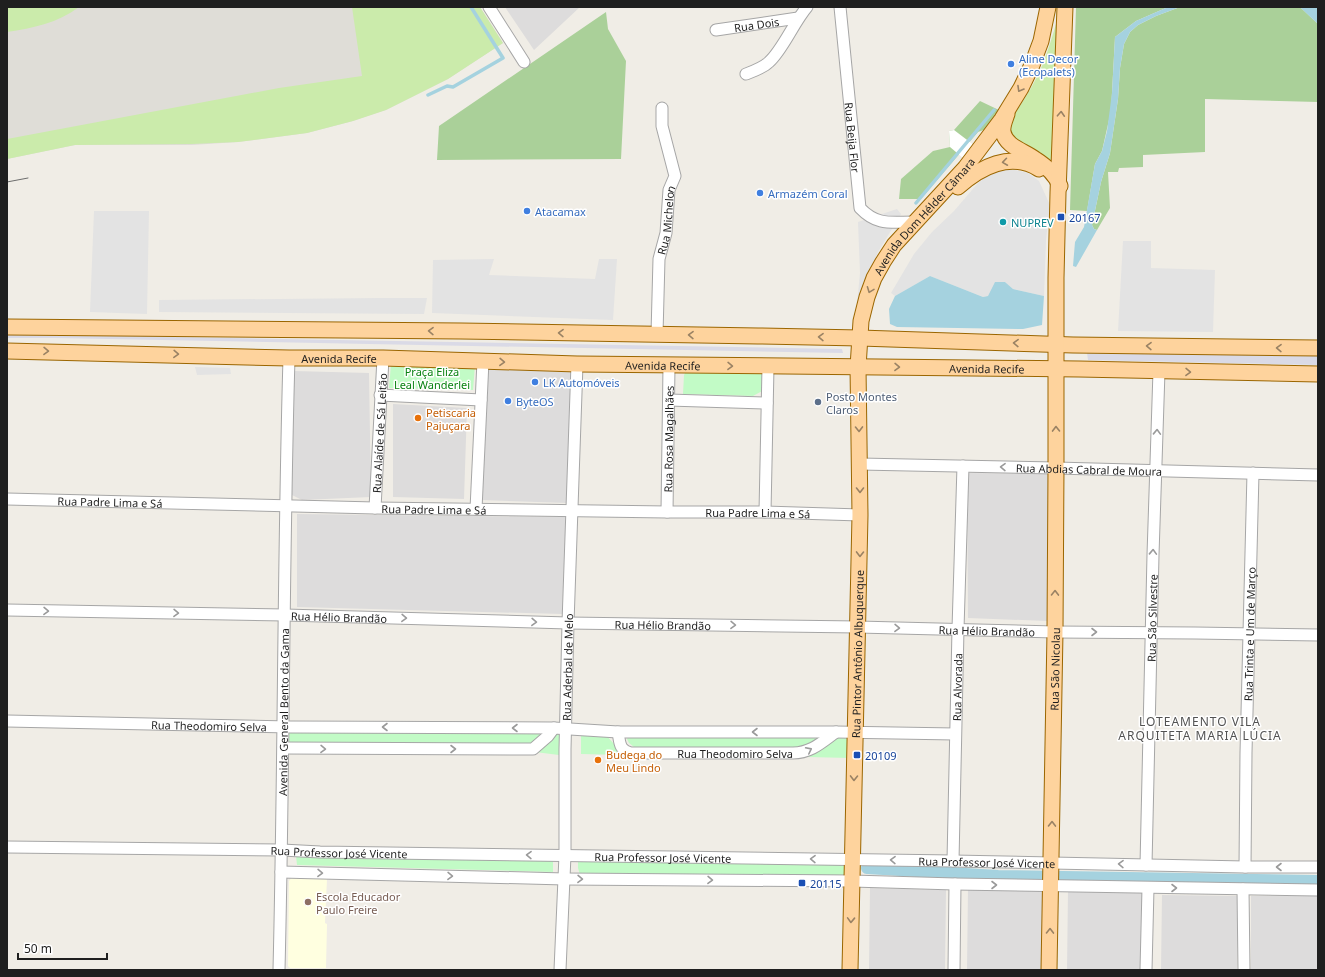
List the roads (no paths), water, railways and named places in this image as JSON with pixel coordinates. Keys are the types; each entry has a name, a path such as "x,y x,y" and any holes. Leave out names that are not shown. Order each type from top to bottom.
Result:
{"main road":[{"name":"Avenida Dom Hélder Câmara","path":"860,338 860,328 867,297 874,278 883,262 894,245 914,222 965,168 1002,119 1021,88 1032,65 1041,41 1048,7"},
{"path":"1060,369 1058,187 1065,7"},
{"name":"Avenida Dom Hélder Câmara","path":"1011,105 1003,123 1002,131 1004,137 1008,142 1046,167 1058,187"},
{"path":"914,222 943,201 973,175 989,165 1002,162 1019,162 1035,166 1042,170 1058,187"},
{"path":"7,327 657,334 860,338 1060,345 1318,348"},
{"name":"Rua Pintor Antônio Albuquerque","path":"850,970 860,515 858,367 860,338"},
{"name":"Avenida Recife","path":"7,351 289,358 383,358 669,366 1060,369 1318,374"},
{"name":"Rua São Nicolau","path":"1049,970 1052,865 1056,468 1060,369"}],"street":[{"path":"489,7 524,62"},
{"path":"746,74 770,62 806,7"},
{"name":"Rua Beija Flor","path":"840,7 860,208 872,219 878,221 914,222"},
{"name":"Rua Dois","path":"716,30 798,18"},
{"name":"Rua Michelon","path":"657,334 659,259 666,232 669,190 675,176 662,126 662,108"},
{"name":"Avenida General Bento da Gama","path":"279,970 284,748 285,506 289,358"},
{"name":"Rua Alaíde de Sá Leitão","path":"375,508 383,358"},
{"path":"476,509 483,361"},
{"name":"Rua Aderbal de Melo","path":"560,970 565,856 560,728 568,623 577,364"},
{"name":"Rua Rosa Magalhães","path":"667,512 669,366"},
{"path":"765,512 768,367"},
{"name":"Rua São Silvestre","path":"1146,865 1160,371"},
{"path":"380,395 481,400"},
{"path":"669,400 767,404"},
{"name":"Rua Abdias Cabral de Moura","path":"860,464 1318,475"},
{"name":"Rua Alvorada","path":"953,861 955,734 963,466"},
{"name":"Rua Trinta e Um de Março","path":"1245,866 1248,634 1253,473"},
{"name":"Rua Padre Lima e Sá","path":"7,499 375,508 765,512 860,515"},
{"name":"Rua Hélio Brandão","path":"7,610 285,614 568,623 858,627 1055,632 1318,635"},
{"name":"Rua Theodomiro Selva","path":"7,721 284,727 560,728 618,732 855,732 955,734"},
{"path":"284,748 533,749 560,728"},
{"name":"Rua Theodomiro Selva","path":"618,732 622,749 625,752 631,753 800,753 809,751 836,732"},
{"name":"Rua Professor José Vicente","path":"7,847 953,861 1052,865 1318,866"},
{"name":"Rua Professor José Vicente","path":"281,872 565,879 852,881 954,884 1051,883 1148,888 1318,890"},
{"path":"954,884 954,970"},
{"path":"1146,970 1148,888"},
{"path":"1243,889 1244,970"}],"water":[{"path":"1168,7 1180,7 1138,25 1130,32 1124,44 1110,153 1101,182 1092,225 1094,229 1097,230 1076,267 1073,266 1075,242 1084,227 1095,164 1102,151 1107,131 1112,93 1115,37 1136,21"},
{"path":"1300,7 1318,7 1318,24 1302,9"},
{"path":"930,276 983,297 988,296 995,282 1005,282 1013,289 1044,296 1042,325 1023,329 897,327 890,324 889,309 895,296"}],"waterway":[{"path":"428,95 447,86 453,87 503,58 471,7"},
{"path":"916,203 994,110"},
{"path":"867,868 998,876 1318,881"}],"tram line":[{"path":"7,182 28,178"}],"place":[{"name":"Aline Decor (Ecopalets)","path":"1011,64"},
{"name":"Armazém Coral","path":"760,193"},
{"name":"Atacamax","path":"527,211"},
{"name":"20167","path":"1061,217"},
{"name":"NUPREV","path":"1003,222"},
{"name":"LK Automóveis","path":"535,382"},
{"name":"ByteOS","path":"508,401"},
{"name":"Posto Montes Claros","path":"818,402"},
{"name":"Petiscaria Pajuçara","path":"418,418"},
{"name":"20109","path":"857,755"},
{"name":"Budega do Meu Lindo","path":"598,760"},
{"name":"20115","path":"802,883"},
{"name":"Escola Educador Paulo Freire","path":"308,902"}],"district":[{"name":"LOTEAMENTO VILA ARQUITETA MARIA LÚCIA","path":"1200,728"}],"park label":[{"name":"Praça Eliza Leal Wanderlei","path":"432,377"}]}
